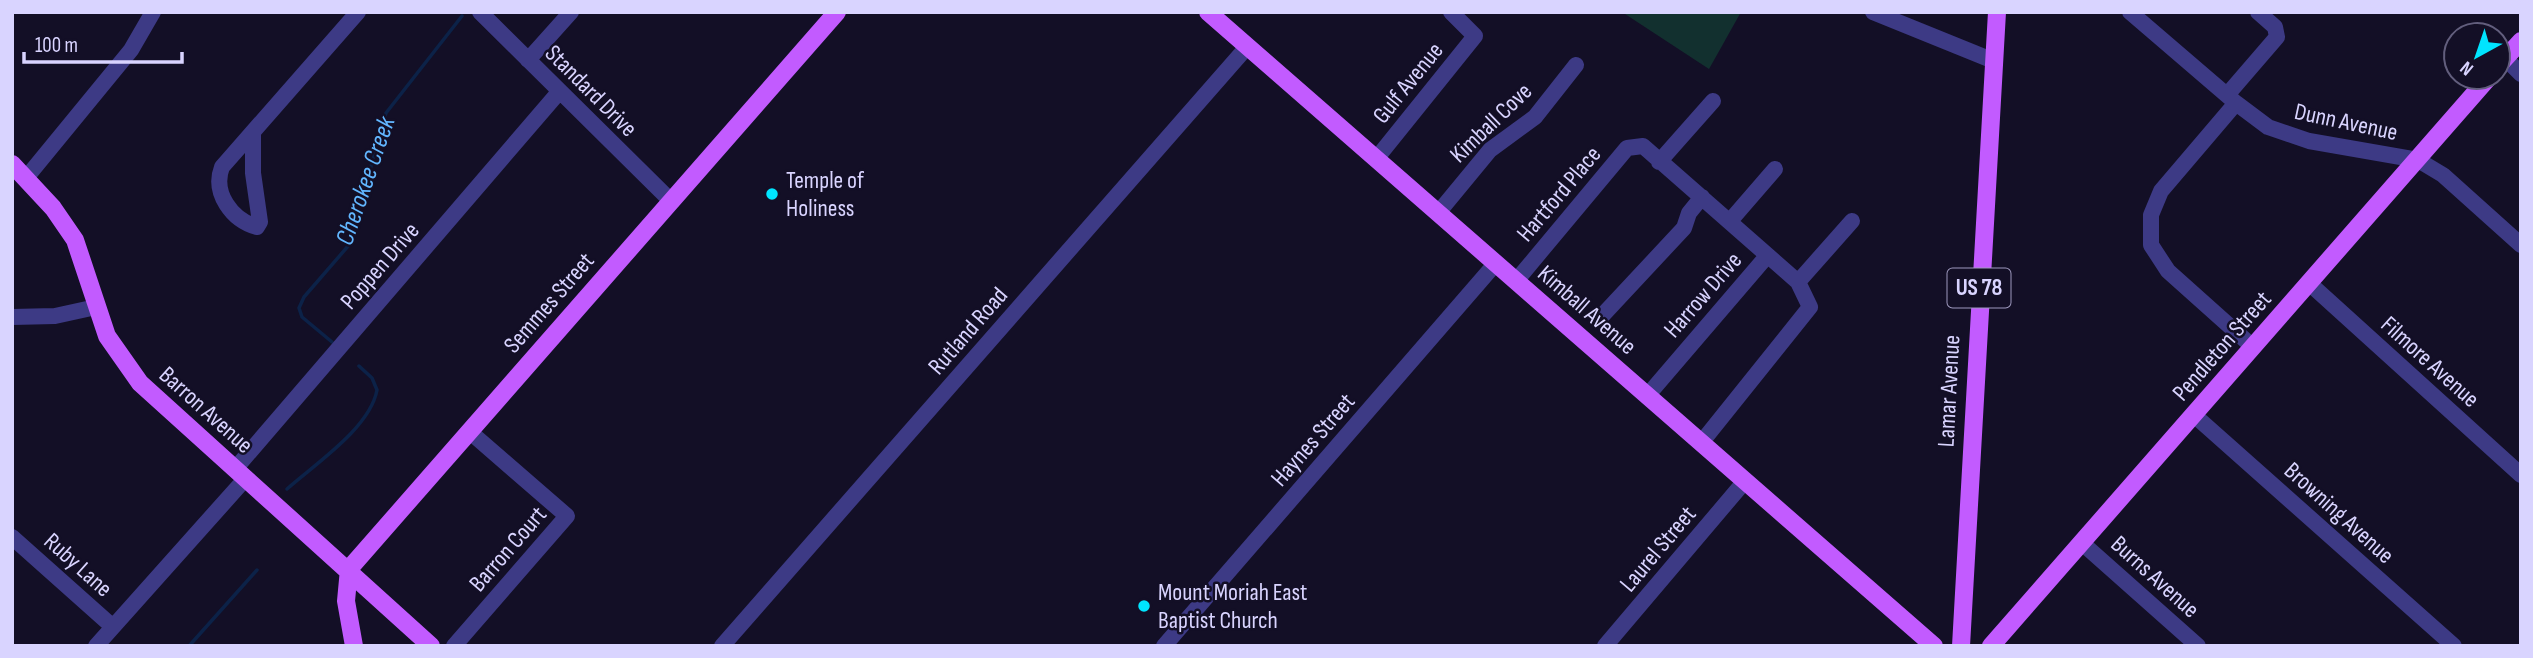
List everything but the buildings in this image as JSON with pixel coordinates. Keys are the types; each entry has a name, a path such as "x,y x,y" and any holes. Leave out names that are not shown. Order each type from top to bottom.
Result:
{"main road":[{"name":"Semmes Street","path":"349,569 837,12"},
{"name":"Kimball Avenue","path":"1208,12 1934,646"},
{"name":"Lamar Avenue","path":"1961,646 1997,12"},
{"name":"Pendleton Street","path":"1991,646 2477,91"},
{"name":"Barron Avenue","path":"12,164 75,240 82,255 96,307 113,348 139,383 349,569 424,644"},
{"path":"349,569 346,601 354,646"},
{"path":"1898,615 1915,646"}],"street":[{"path":"26,178 131,50 153,12"},
{"path":"253,132 253,173 260,222 257,227 229,208 221,196 218,182 227,161 358,12"},
{"name":"Standard Drive","path":"480,12 671,201"},
{"path":"528,60 571,12"},
{"name":"Gulf Avenue","path":"1376,159 1475,36 1451,12"},
{"path":"1873,12 1994,61"},
{"name":"Dunn Avenue","path":"2130,12 2231,99 2268,127 2309,141 2418,159 2443,175 2521,245"},
{"path":"2253,347 2168,271 2151,245 2151,215 2161,191 2277,37 2275,27 2258,12"},
{"name":"Rutland Road","path":"722,646 1247,47"},
{"name":"Kimball Cove","path":"1438,213 1490,150 1535,117 1576,65"},
{"name":"Poppen Drive","path":"96,646 559,92"},
{"path":"1701,443 1810,307 1798,282 1660,162 1713,101"},
{"name":"Hartford Place","path":"1516,281 1627,148 1643,146 1660,162"},
{"path":"1730,221 1775,169"},
{"path":"1600,318 1684,228 1689,213 1702,197"},
{"path":"1798,282 1852,221"},
{"name":"Harrow Drive","path":"1647,396 1767,256"},
{"name":"Haynes Street","path":"1164,646 1496,263"},
{"name":"Filmore Avenue","path":"2308,283 2521,475"},
{"path":"12,317 55,316 96,307"},
{"name":"Browning Avenue","path":"2194,415 2454,646"},
{"name":"Barron Court","path":"454,646 567,516 469,431"},
{"name":"Laurel Street","path":"1605,646 1745,481"},
{"name":"Ruby Lane","path":"12,537 113,627"},
{"name":"Burns Avenue","path":"2082,542 2197,646"}],"green space":[{"path":"1622,12 1741,12 1709,69"}],"waterway":[{"name":"Cherokee Creek","path":"332,342 302,317 299,308 304,297 349,245 386,113 462,16"},
{"name":"Cherokee Creek","path":"287,489 340,444 364,418 377,390 372,378 359,366"},
{"name":"Cherokee Creek","path":"189,646 257,570"}],"place":[{"name":"Temple of Holiness","path":"772,194"},
{"name":"Mount Moriah East Baptist Church","path":"1144,606"}]}
